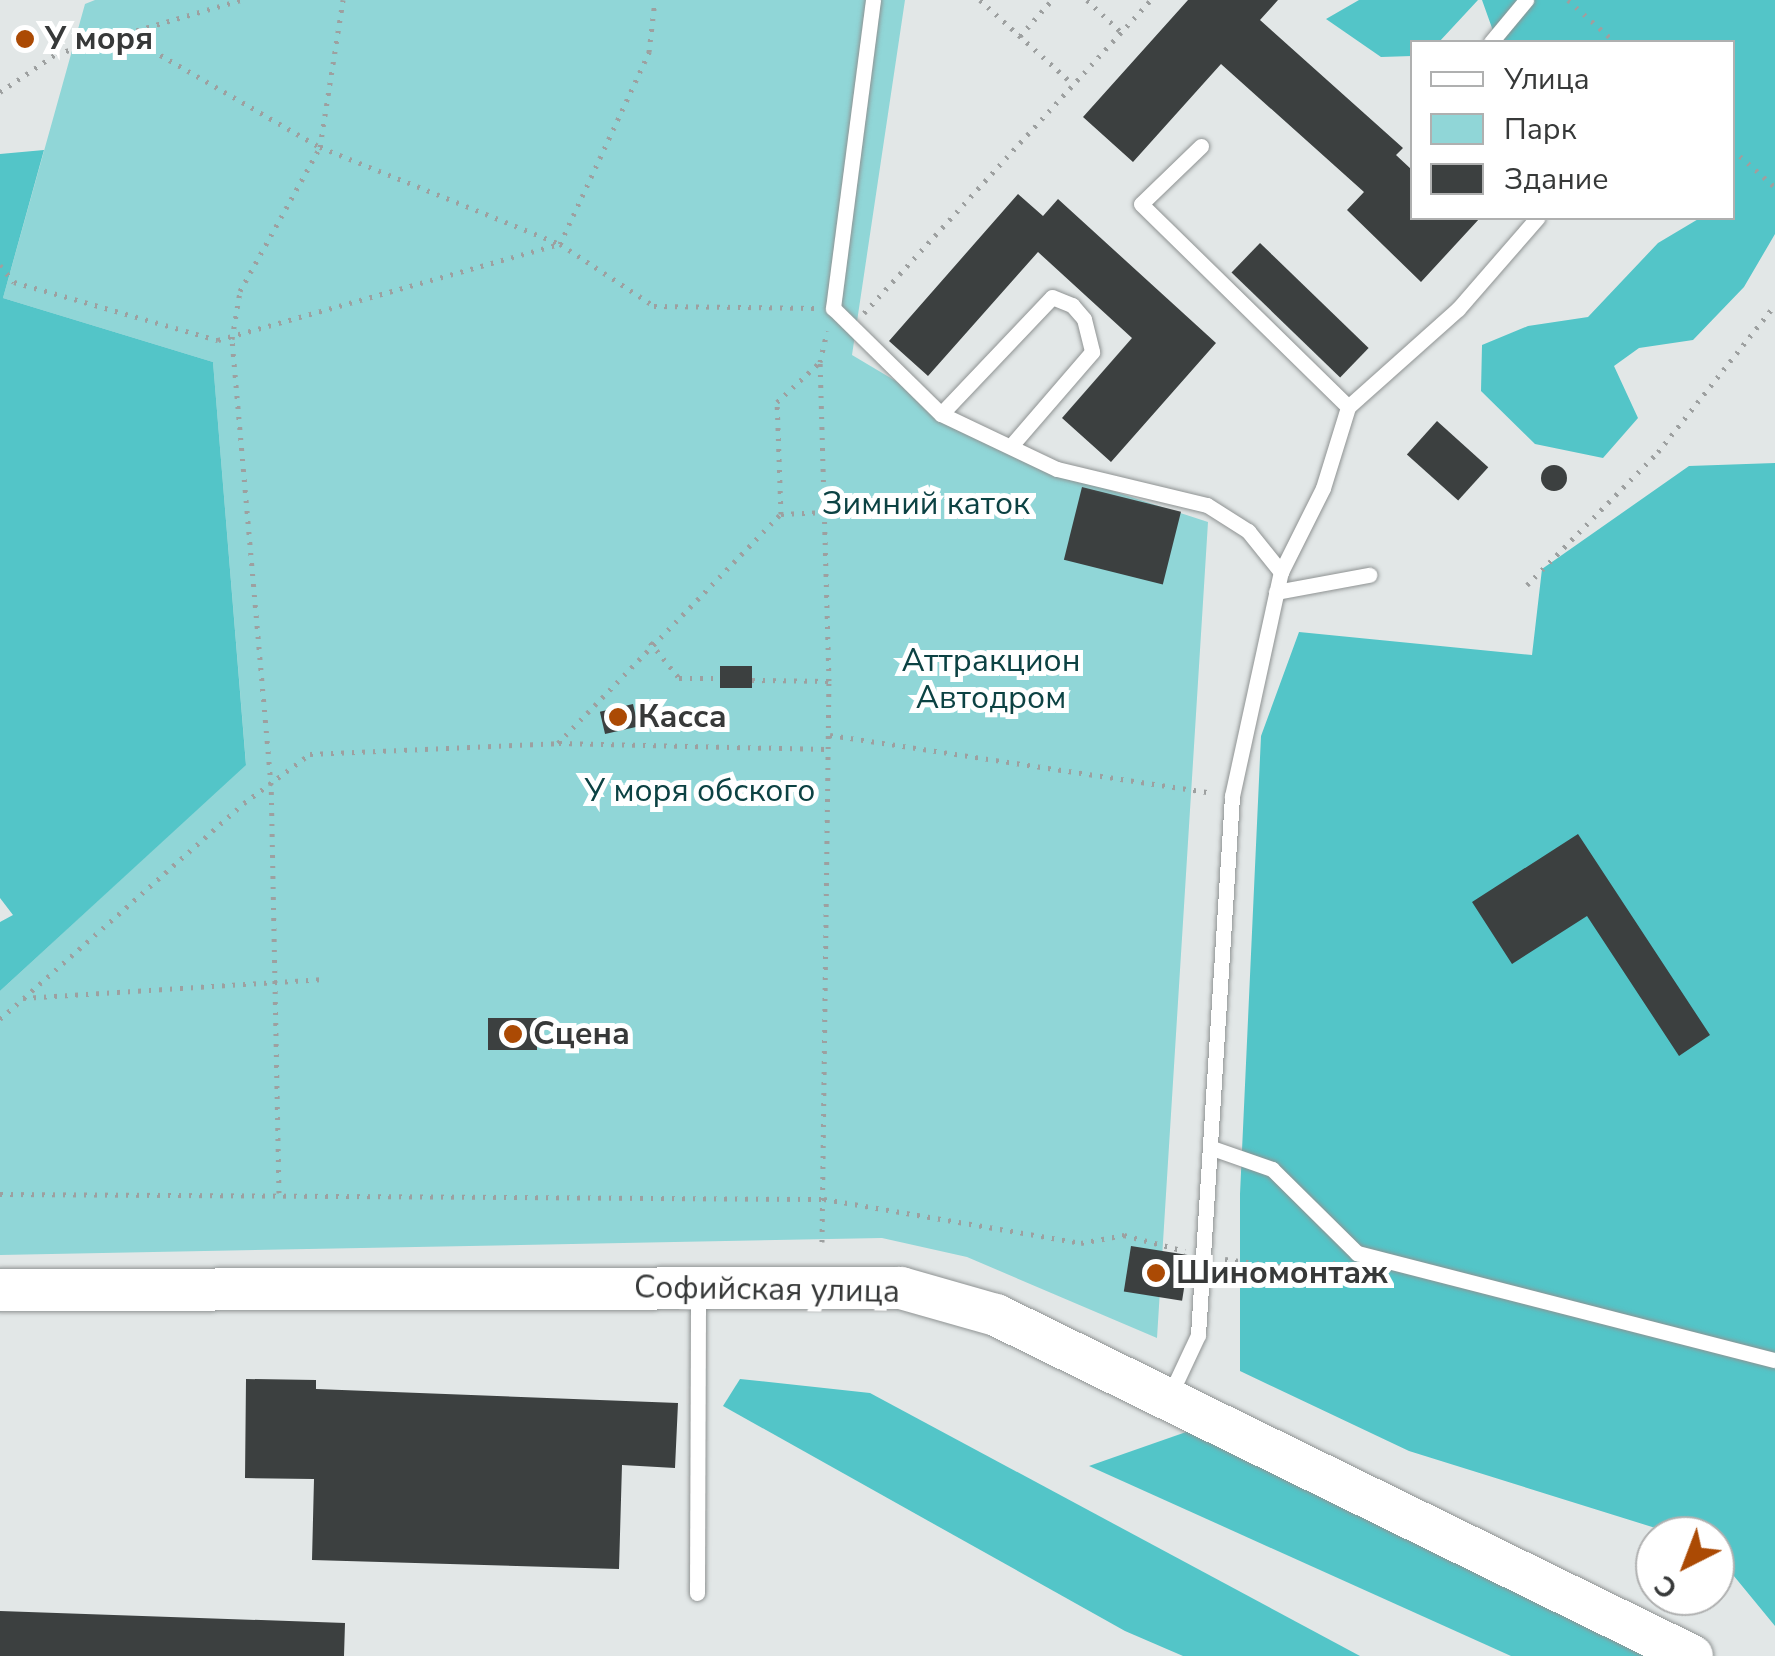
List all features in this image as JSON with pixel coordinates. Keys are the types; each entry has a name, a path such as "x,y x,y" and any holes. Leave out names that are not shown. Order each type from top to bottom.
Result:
{"main road":[{"name":"Софийская улица","path":"0,1290 901,1288 996,1315 1169,1396 1692,1656"}],"lane":[{"path":"873,0 832,308 941,414 1057,469 1208,506 1248,531 1281,572"},
{"path":"1494,40 1526,0"},
{"path":"1200,146 1141,204 1348,407"},
{"path":"1169,1396 1198,1335 1206,1257 1232,796 1281,572 1323,488 1348,407 1458,309 1534,220"},
{"path":"941,414 1052,297 1072,305 1084,320 1092,352 1011,446"},
{"path":"1276,592 1369,575"},
{"path":"1212,1148 1272,1169 1358,1253 1775,1360"},
{"path":"697,1593 698,1287"}],"path":[{"path":"0,92 56,54 242,0"},
{"path":"279,1193 271,785 232,339 240,292 320,147 343,0"},
{"path":"0,265 14,282 232,339 560,244 649,52 655,0"},
{"path":"980,0 1074,84"},
{"path":"1020,36 1052,0"},
{"path":"1086,0 1121,32"},
{"path":"852,326 1151,0"},
{"path":"1568,0 1613,40"},
{"path":"124,34 320,147 560,244 654,306 832,308 820,362 827,512 828,681 822,1242"},
{"path":"1735,152 1775,187"},
{"path":"1527,584 1658,452 1775,306"},
{"path":"781,514 777,402 820,362"},
{"path":"558,743 650,642 781,514 827,512"},
{"path":"650,642 679,678 720,678"},
{"path":"752,680 828,681"},
{"path":"828,734 1232,796"},
{"path":"0,1019 310,754 558,743 826,749"},
{"path":"22,998 324,979"},
{"path":"0,1194 279,1193 824,1200 1080,1243 1124,1234 1206,1257 1314,1271 1358,1253"}],"green space":[{"name":"У моря обского","path":"95,0 905,0 852,355 1042,468 1208,522 1157,1338 967,1257 882,1238 0,1255 0,991 246,764 213,362 3,298 85,4"}],"shaded area":[{"path":"1359,0 1478,0 1441,40 1410,40 1410,56 1381,57 1326,19"},
{"path":"1482,0 1775,0 1775,234 1744,287 1693,340 1639,348 1614,366 1638,418 1603,458 1535,444 1481,391 1482,345 1528,326 1588,317 1658,243 1697,220 1735,220 1735,40 1496,40"},
{"path":"44,150 3,298 213,362 246,765 0,991 0,922 13,915 0,898 0,154"},
{"path":"1775,463 1775,1626 1735,1577 1735,1516 1635,1516 1635,1522 1409,1451 1240,1371 1240,1194 1261,736 1299,632 1532,655 1542,569 1689,466"},
{"path":"740,1379 870,1393 1360,1656 1183,1656 1125,1631 723,1406"},
{"path":"1189,1431 1645,1656 1511,1656 1089,1466"}],"building":[{"path":"1188,0 1278,0 1260,20 1403,148 1396,155 1410,168 1410,220 1478,220 1421,282 1347,210 1364,192 1221,64 1133,162 1083,117"},
{"path":"1018,194 1043,216 1058,199 1216,343 1111,462 1062,418 1132,338 1038,252 928,376 889,341"},
{"path":"1260,243 1369,348 1340,377 1232,272"},
{"path":"1437,421 1488,467 1458,501 1407,454"},
{"path":"1554,465 1564,468 1564,488 1554,491 1544,488 1541,478 1544,468"},
{"path":"1082,487 1181,512 1163,584 1064,560"},
{"path":"720,666 752,666 752,688 720,688"},
{"name":"Касса","path":"633,704 638,726 605,734 600,712"},
{"path":"1578,834 1710,1035 1679,1056 1587,916 1512,964 1472,902"},
{"name":"Сцена","path":"488,1018 537,1018 537,1050 488,1050"},
{"name":"Шиномонтаж","path":"1131,1246 1189,1255 1182,1301 1124,1291"},
{"path":"246,1379 316,1380 316,1389 678,1403 675,1468 622,1465 619,1569 312,1560 314,1479 245,1478"},
{"path":"0,1611 345,1623 344,1656 0,1656"}],"place":[{"name":"У моря","path":"25,39"},
{"name":"Касса","path":"618,717"},
{"name":"Сцена","path":"513,1034"},
{"name":"Шиномонтаж","path":"1156,1273"}],"park label":[{"name":"Зимний каток","path":"926,504"},
{"name":"Аттракцион Автодром","path":"991,680"}]}
